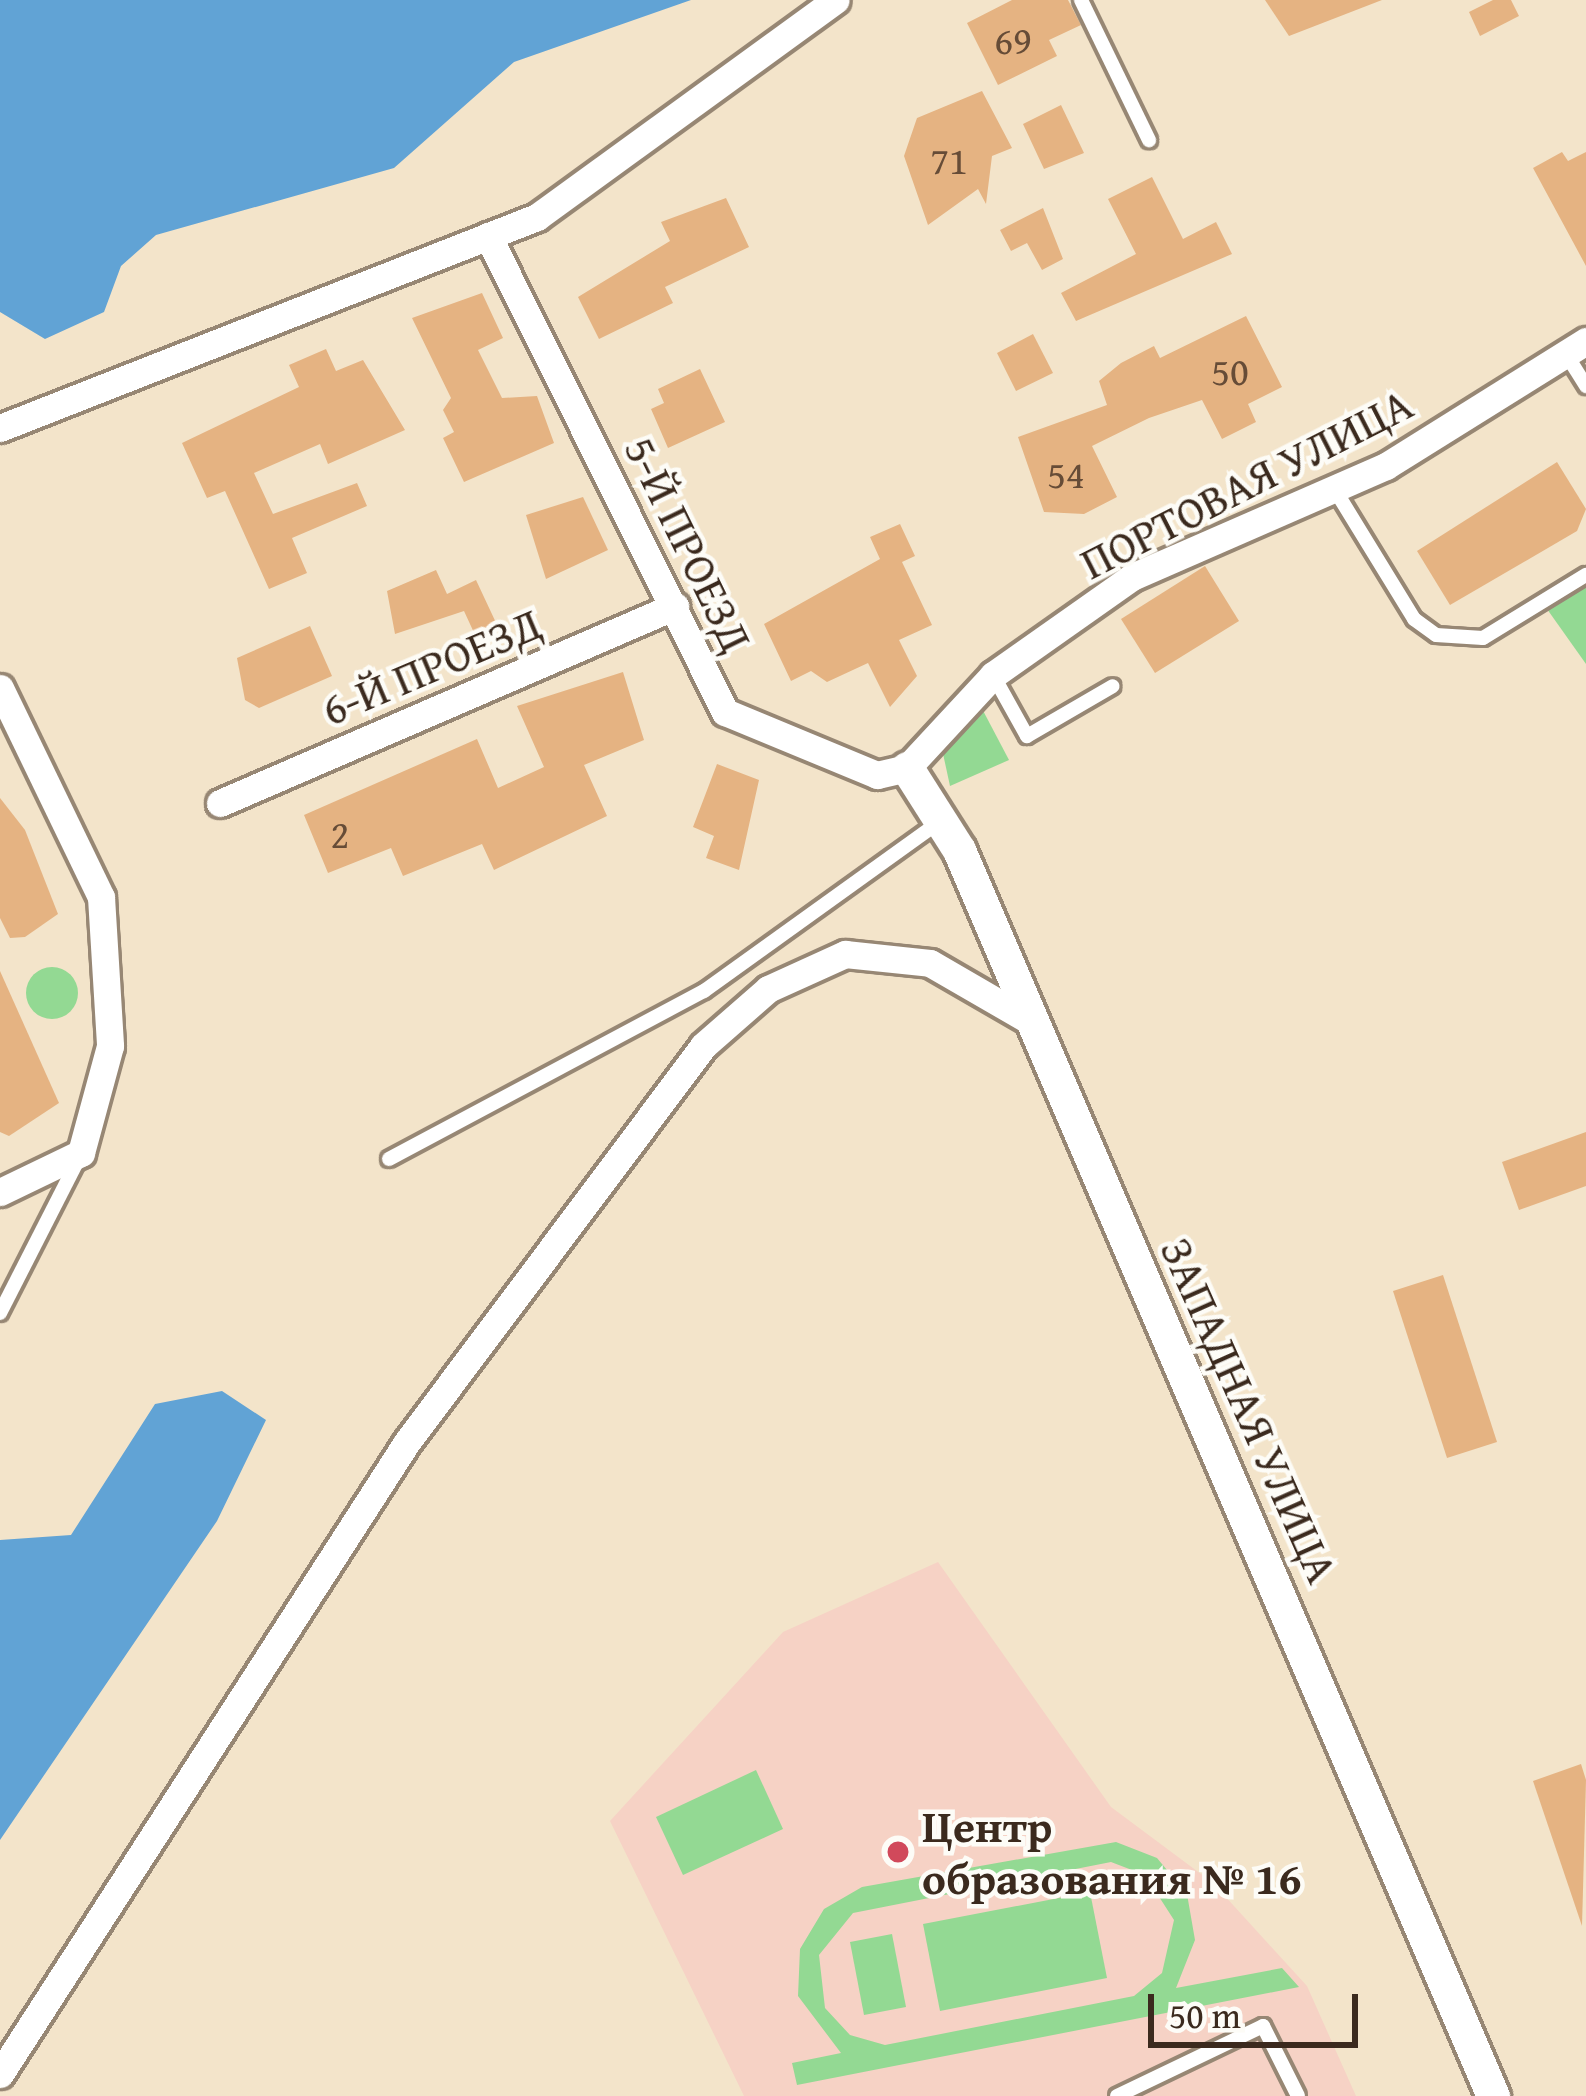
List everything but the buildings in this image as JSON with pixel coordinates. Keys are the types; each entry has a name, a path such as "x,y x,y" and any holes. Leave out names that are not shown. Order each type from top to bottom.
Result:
{"street":[{"path":"0,428 537,217 836,0"},
{"name":"5-Й ПРОЕЗД","path":"488,236 724,712 746,728 877,775 908,768"},
{"name":"ПОРТОВАЯ УЛИЦА","path":"908,768 993,675 1132,578 1332,485 1386,466 1576,347"},
{"name":"6-Й ПРОЕЗД","path":"220,803 675,606"},
{"path":"0,688 104,907 109,1054 81,1153 0,1192"},
{"name":"ЗАПАДНАЯ УЛИЦА","path":"908,768 942,820 1493,2096"},
{"path":"0,2074 406,1442 703,1046 767,989 844,954 930,963 1025,1018"}],"lane":[{"path":"1081,0 1148,140"},
{"path":"1576,347 1586,386"},
{"path":"1332,485 1436,635 1483,638 1586,575"},
{"path":"993,675 1027,736 1113,686"},
{"path":"389,1159 704,991 942,820"},
{"path":"0,1313 81,1153"},
{"path":"1117,2096 1264,2026 1298,2096"}],"shaded area":[{"name":"Центр образования № 16","path":"938,1562 1111,1807 1213,1883 1307,1986 1356,2096 744,2096 610,1821 783,1632"}],"green space":[{"path":"1586,584 1586,664 1547,609"},
{"path":"979,703 1009,760 950,786 942,749"},
{"path":"52,967 70,975 78,993 70,1011 52,1019 34,1011 26,993 34,975"},
{"path":"756,1770 783,1829 683,1875 656,1817"},
{"path":"1116,1842 1157,1858 1187,1894 1195,1940 1176,1988 1282,1968 1299,1987 797,2085 792,2063 841,2053 798,1996 800,1949 824,1909 862,1887","holes":["1111,1862 1145,1875 1174,1920 1162,1973 1134,1996 885,2045 850,2035 825,2008 819,1955 853,1913"]},
{"path":"1090,1892 1107,1978 940,2011 923,1924"},
{"path":"892,1934 906,2007 864,2015 850,1942"}],"water":[{"path":"0,0 691,0 514,62 394,168 156,235 121,266 104,312 45,339 0,312"},
{"path":"222,1391 266,1420 217,1521 0,1840 0,1540 71,1535 155,1404"}],"place":[{"name":"Центр образования № 16","path":"898,1852"}]}
